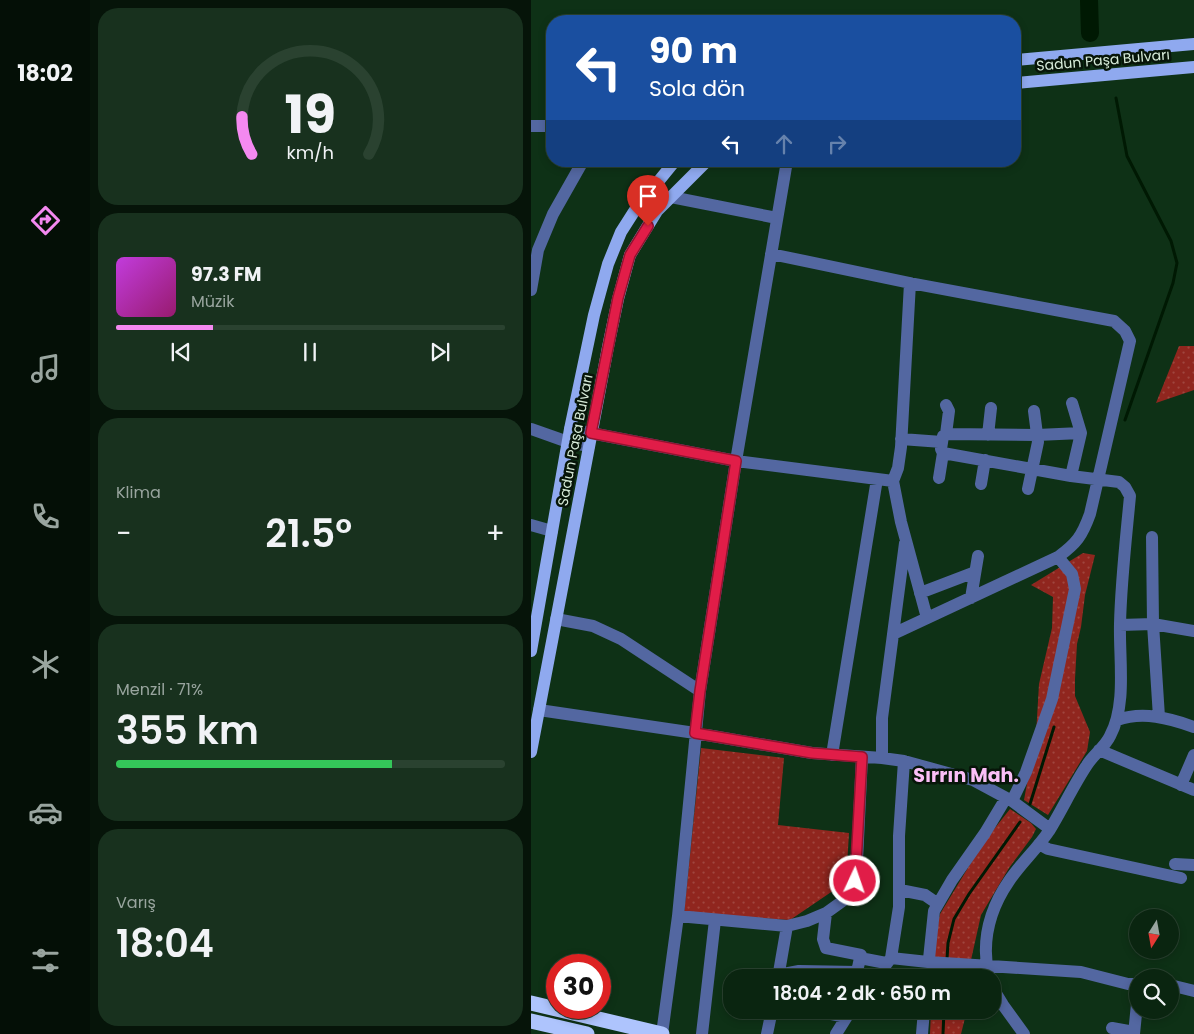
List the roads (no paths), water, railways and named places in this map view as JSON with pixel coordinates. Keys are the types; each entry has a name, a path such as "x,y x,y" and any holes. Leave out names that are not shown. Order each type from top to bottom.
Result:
{"highway":[{"path":"531,1003 662,1034"},
{"path":"531,1021 587,1034"}],"main road":[{"name":"Sadun Paşa Bulvarı","path":"1021,59 1194,44"},
{"name":"Sadun Paşa Bulvarı","path":"1021,82 1194,67"},
{"name":"Sadun Paşa Bulvarı","path":"531,651 534,616 552,531 570,428 594,315 608,264 621,232 635,210 670,167"},
{"name":"Sadun Paşa Bulvarı","path":"531,752 591,433 618,298 630,255 657,211 701,167"}],"street":[{"path":"531,126 546,126"},
{"path":"531,290 534,259 553,214 580,167"},
{"path":"662,1034 678,916 700,691 736,461 786,167"},
{"path":"671,197 777,218"},
{"path":"771,254 910,283 1114,321 1125,331 1130,341 1090,514 1085,529 1074,546 1058,557 893,634"},
{"path":"910,283 901,439 893,481 905,538 927,618"},
{"path":"1071,476 1081,433 1072,403"},
{"path":"939,478 949,411 946,406"},
{"path":"988,435 991,408"},
{"path":"1028,489 1038,442 1034,410"},
{"path":"570,428 736,461 893,481"},
{"path":"531,429 568,442 589,446"},
{"path":"901,439 944,443 988,435 1081,433"},
{"path":"944,443 985,460 1071,476 1119,482 1125,487 1130,496 1120,625 1120,702 1117,720 1110,738 1087,765 1050,829 1008,882 996,903 991,916 986,941 988,969"},
{"path":"981,484 985,460"},
{"path":"832,755 877,479"},
{"path":"531,525 552,531"},
{"path":"1152,537 1153,624 1159,717"},
{"path":"882,758 882,718 905,538"},
{"path":"971,598 978,556"},
{"path":"928,969 934,911 952,880 1026,772 1052,699 1075,589 1071,574 1058,557"},
{"path":"921,593 975,572"},
{"path":"556,619 593,626 621,638 700,691"},
{"path":"1120,625 1153,624 1194,630"},
{"path":"539,710 695,733 812,753 882,758 904,762 973,780 1009,799 1050,829"},
{"path":"1117,720 1138,716 1159,717 1194,727"},
{"path":"1099,750 1194,790"},
{"path":"1181,785 1194,755"},
{"path":"678,916 787,926 807,921 826,913 851,895 855,881 862,757"},
{"path":"882,969 889,960 899,907 899,836 904,762"},
{"path":"1039,844 1048,849 1181,878"},
{"path":"1175,864 1194,865"},
{"path":"900,890 925,895 938,904"},
{"path":"826,913 823,939 826,948 861,955 858,969"},
{"path":"702,1034 715,920"},
{"path":"779,969 787,926"},
{"path":"860,958 962,965 977,969"},
{"path":"1001,972 1081,972 1129,984"},
{"path":"1179,987 1194,991"},
{"path":"1001,1000 1024,1034"},
{"path":"767,1034 770,1019"},
{"path":"836,1034 846,1019"},
{"path":"922,1034 923,1019"},
{"path":"1112,1028 1134,1033 1135,1019"}],"waterway":[{"path":"1089,0 1090,33"},
{"path":"1116,98 1127,156 1171,241 1177,263 1173,283 1125,420"},
{"path":"1030,804 1054,727"},
{"path":"947,959 948,943 954,919 969,894 1020,822"},
{"path":"943,1034 944,1019"}],"district":[{"name":"Sırrın Mah.","path":"966,775"}]}
